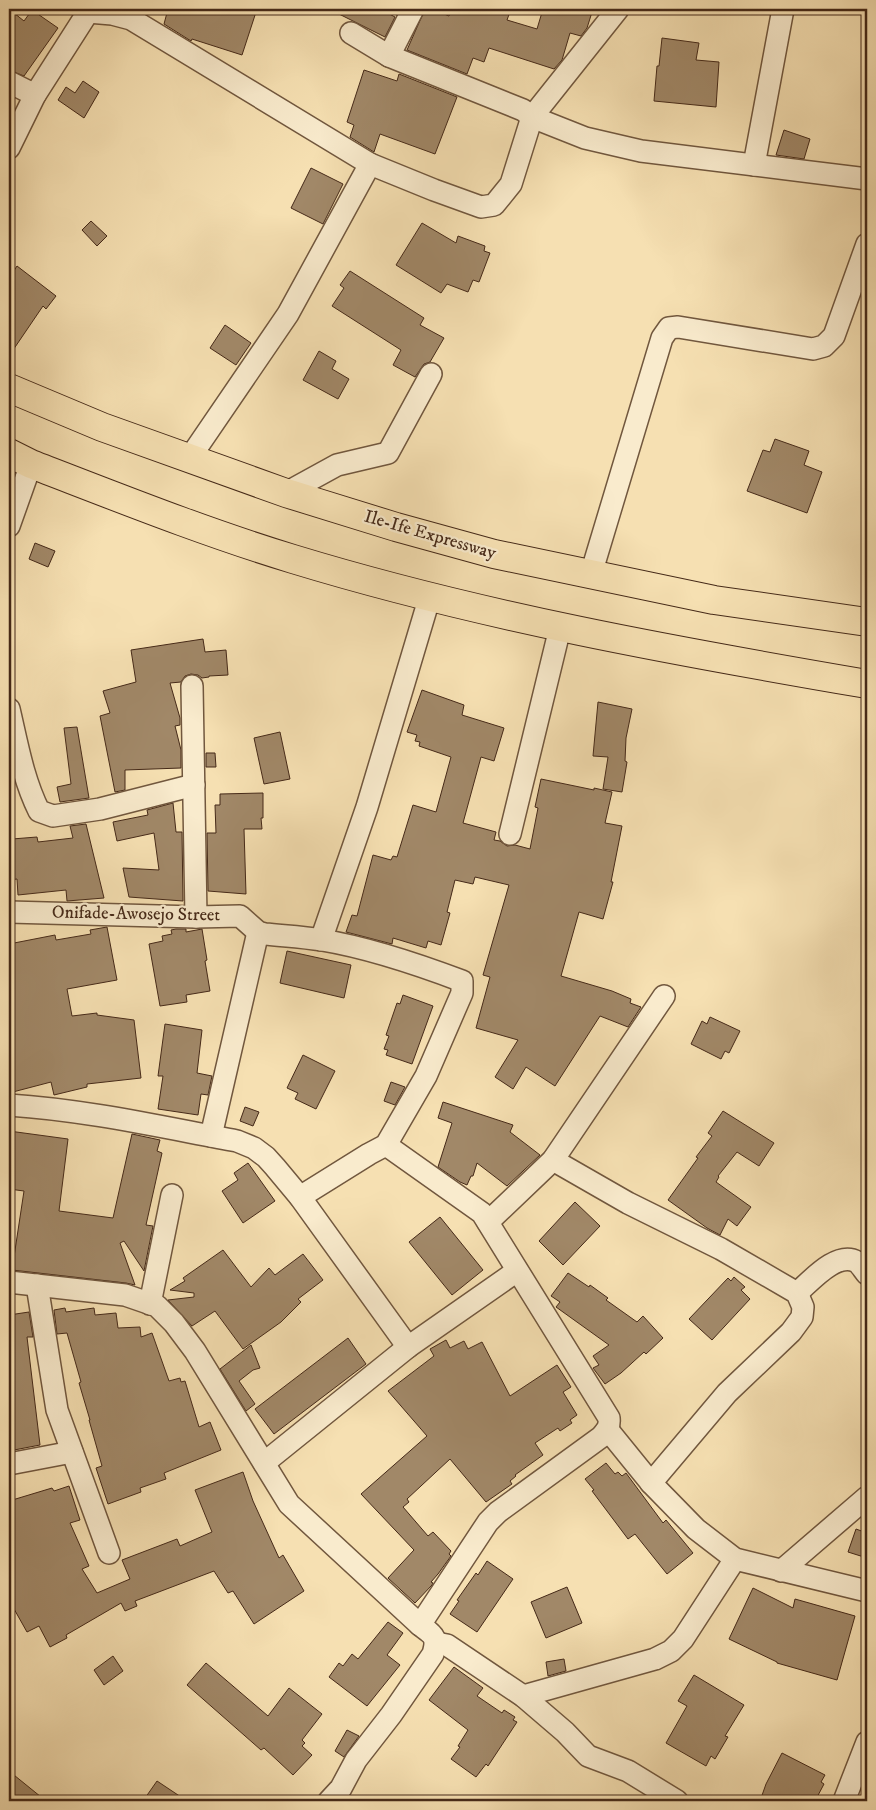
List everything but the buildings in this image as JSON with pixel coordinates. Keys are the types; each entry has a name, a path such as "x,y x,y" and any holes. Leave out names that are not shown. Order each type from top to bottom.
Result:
{"highway":[{"name":"Ile-Ife Expressway","path":"9,388 102,427 286,493 396,527 494,554 714,600 867,622"},
{"path":"20,459 206,530 292,559 430,596 560,628 867,684"}],"street":[{"path":"389,56 413,9"},
{"path":"9,148 35,95 89,10 131,19 370,164 481,207 494,205 511,184 532,117 618,9"},
{"path":"754,165 783,9"},
{"path":"351,33 389,56 522,110 532,117 585,138 641,151 867,179"},
{"path":"9,82 35,95"},
{"path":"189,459 288,314 370,164"},
{"path":"591,574 662,338 669,328 813,348 824,346 834,336 867,244"},
{"path":"286,493 337,465 388,454 431,374"},
{"path":"9,526 20,459"},
{"path":"321,940 367,807 430,596"},
{"path":"510,834 560,628"},
{"path":"192,686 196,917"},
{"path":"9,708 23,768 31,795 39,811 53,816 100,809 194,785"},
{"name":"Onifade-Awosejo Street","path":"9,912 196,917 240,916 258,932"},
{"path":"211,1136 258,932 321,940 391,956 462,981 462,993 426,1076 386,1145 300,1196"},
{"path":"488,1222 553,1160 664,996"},
{"path":"9,1105 100,1115 237,1141 254,1148 266,1157 300,1196 408,1347"},
{"path":"386,1145 482,1213 609,1418 608,1430 601,1437 498,1512 488,1522 420,1625"},
{"path":"553,1160 628,1202 721,1249 796,1293 803,1307 802,1317 792,1332 728,1393 651,1483"},
{"path":"150,1304 172,1195"},
{"path":"796,1293 829,1265 848,1259 857,1263 867,1274"},
{"path":"264,1463 408,1347 517,1271"},
{"path":"9,1282 125,1295 157,1306 174,1323 195,1351 289,1504 434,1636 436,1643 433,1654 391,1715 356,1760 339,1797"},
{"path":"37,1285 57,1410 109,1554"},
{"path":"608,1430 651,1483 696,1529 735,1559 867,1591"},
{"path":"9,1464 72,1452"},
{"path":"781,1571 867,1497"},
{"path":"523,1696 655,1660 671,1652 683,1639 735,1559"},
{"path":"436,1643 447,1644 523,1696 565,1732 588,1756 628,1771 676,1801"},
{"path":"844,1801 867,1742"}]}
